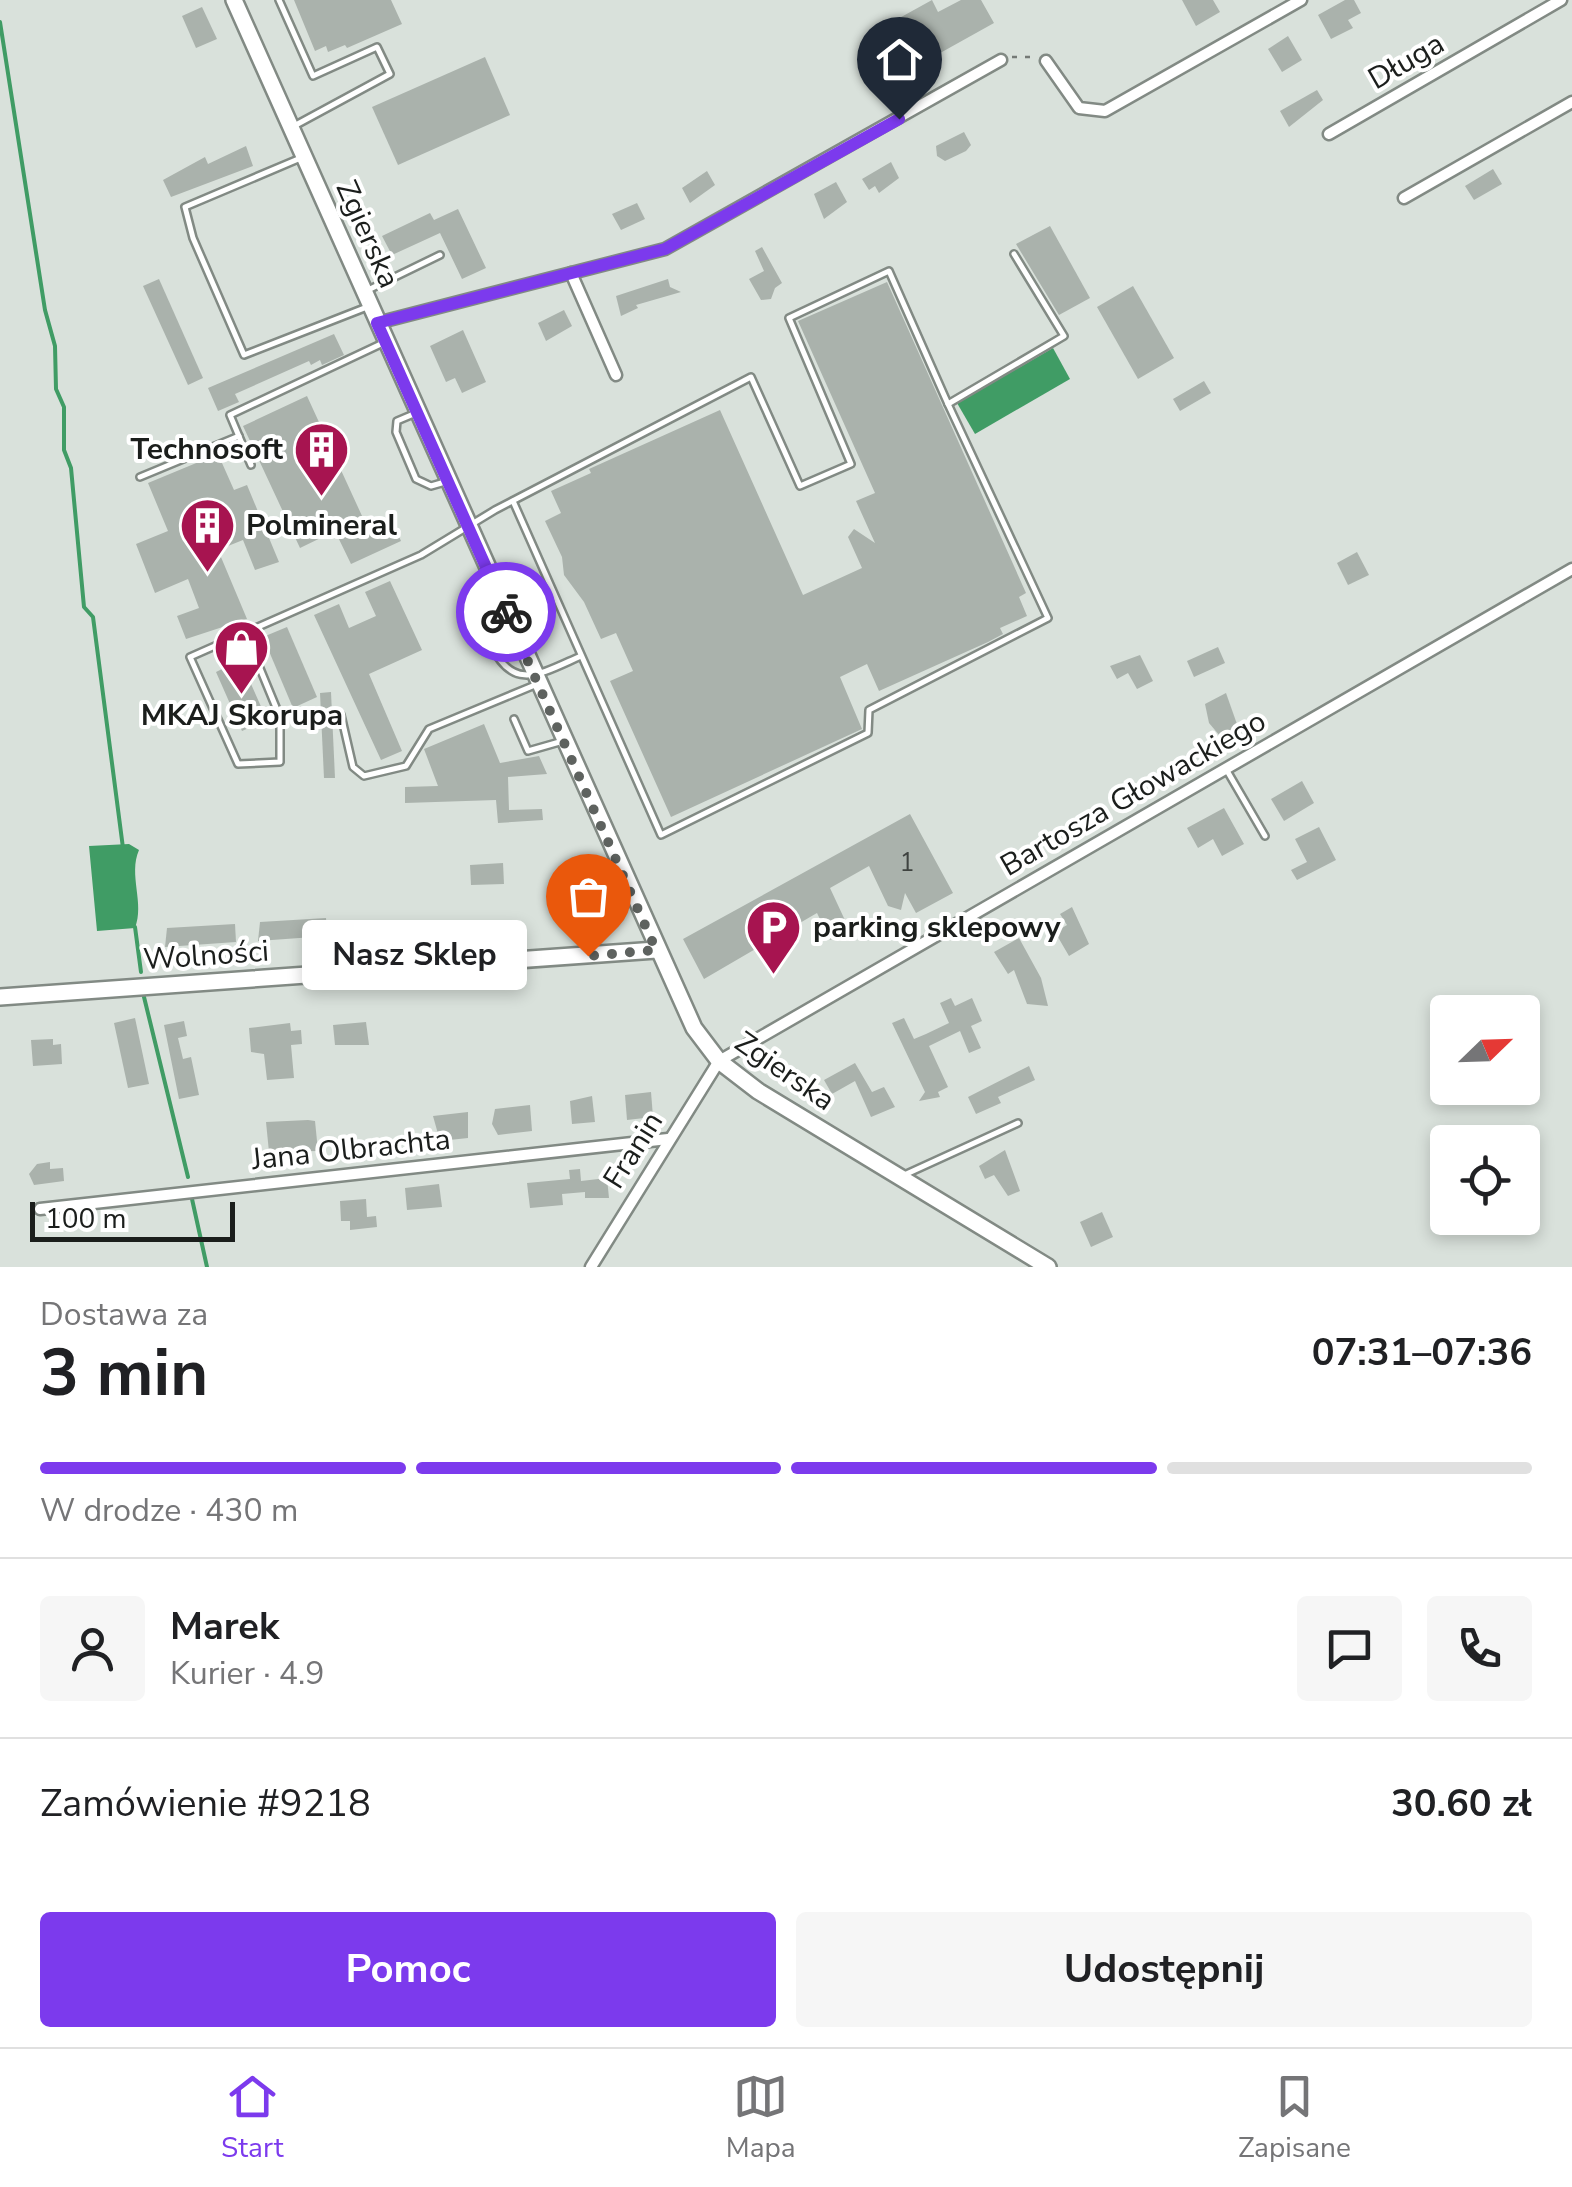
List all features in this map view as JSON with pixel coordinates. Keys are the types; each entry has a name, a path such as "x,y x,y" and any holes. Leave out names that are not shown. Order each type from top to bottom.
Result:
{"main road":[{"name":"Zgierska","path":"234,0 694,1028 718,1061 758,1092 1048,1267"},
{"name":"Wolności","path":"0,997 656,950"}],"street":[{"path":"1046,62 1079,108 1105,111 1301,0"},
{"name":"Długa","path":"1329,134 1561,0"},
{"path":"377,323 665,249 1001,60"},
{"path":"1404,198 1572,102"},
{"path":"571,273 616,374"},
{"name":"Bartosza Głowackiego","path":"718,1061 1572,569"},
{"name":"Franin","path":"591,1267 718,1061"},
{"name":"Jana Olbrachta","path":"40,1209 668,1138"}],"lane":[{"path":"279,0 313,76 377,47 390,74 291,128"},
{"path":"304,157 185,207 193,238 244,354 367,299 440,254"},
{"path":"948,404 1064,336 1014,254"},
{"path":"254,654 280,717 280,762 238,764 190,657 420,556 513,500 751,378 800,486 851,464 790,318 890,271 1048,618 868,710 868,733 661,834 513,500"},
{"path":"250,465 230,415 386,342"},
{"path":"417,412 397,421 396,432 416,479 431,486 448,482"},
{"path":"140,477 239,436"},
{"path":"494,586 478,596 478,613 498,661 516,675 536,680"},
{"path":"340,715 353,767 364,776 406,766 429,730 582,656"},
{"path":"514,719 528,751 564,741"},
{"path":"1226,768 1265,836"},
{"path":"899,1177 1018,1123"}],"path":[{"path":"1001,60 1028,56 1046,62"}],"shaded area":[{"path":"1053,348 1070,379 975,434 957,403"},
{"path":"129,844 139,850 135,869 135,928 97,931 89,846"}],"building":[{"path":"294,0 391,0 402,24 347,48 345,45 328,52 326,46 315,51"},
{"path":"932,0 938,12 961,0 981,0 994,23 924,62 913,43 873,52 865,37"},
{"path":"1182,0 1213,0 1220,12 1196,26"},
{"path":"1345,0 1354,0 1361,13 1348,20 1353,28 1331,39 1318,15"},
{"path":"202,7 217,39 196,48 182,16"},
{"path":"1288,36 1302,60 1282,72 1268,49"},
{"path":"485,57 510,115 398,165 372,107"},
{"path":"1317,90 1323,100 1289,127 1280,111"},
{"path":"964,132 971,145 966,151 945,161 937,156 936,146"},
{"path":"246,146 253,166 171,197 163,180 205,157 208,164"},
{"path":"891,162 899,178 879,193 875,186 869,190 862,179"},
{"path":"1493,169 1502,184 1474,200 1465,186"},
{"path":"707,171 715,185 690,203 682,188"},
{"path":"836,182 847,202 824,219 814,194"},
{"path":"637,203 645,219 621,230 612,214"},
{"path":"458,209 486,268 462,279 440,233 392,255 382,236 430,213 434,220"},
{"path":"1050,226 1090,298 1059,315 1016,244"},
{"path":"762,247 782,283 771,299 761,300 749,279 764,271 755,251"},
{"path":"159,279 203,378 188,385 143,286"},
{"path":"668,279 670,287 681,292 636,305 638,308 621,316 616,296"},
{"path":"887,282 1026,593 1019,597 1027,616 1000,628 1003,634 988,642 879,691 867,664 840,677 862,729 671,817 610,681 633,671 616,633 601,639 584,602 564,575 562,557 545,521 561,513 551,491 591,473 589,469 720,410 803,595 862,568 848,537 854,529 875,543 856,501 875,493 798,321"},
{"path":"1133,286 1174,358 1138,379 1097,307"},
{"path":"564,310 572,326 546,341 538,323"},
{"path":"463,330 486,382 462,393 455,378 446,382 430,346"},
{"path":"334,334 344,355 322,365 320,360 311,365 309,361 235,394 239,402 218,411 208,388"},
{"path":"1204,381 1211,393 1180,411 1173,399"},
{"path":"307,396 368,529 391,518 401,541 351,564 335,531 300,548 243,426"},
{"path":"218,454 234,490 247,485 279,562 255,570 243,540 218,550 247,619 186,639 177,616 199,608 188,579 155,593 136,544 168,531 148,483"},
{"path":"1357,552 1369,575 1348,585 1337,563"},
{"path":"390,581 422,650 369,674 402,751 381,760 314,615 339,604 349,628 376,616 365,592"},
{"path":"287,627 317,697 293,708 263,637"},
{"path":"1218,647 1225,663 1194,677 1187,661"},
{"name":"MKAJ Skorupa","path":"236,650 267,720 242,731 216,672 222,669 217,658"},
{"path":"1140,655 1153,681 1137,689 1128,673 1117,679 1110,666"},
{"path":"331,692 335,778 324,778 320,693"},
{"path":"1226,693 1238,727 1220,736 1209,723 1205,704"},
{"path":"484,724 500,763 539,756 547,774 508,777 509,810 542,809 543,820 498,823 496,800 405,803 405,787 438,786 424,749"},
{"path":"1302,781 1314,803 1284,821 1271,799"},
{"path":"1224,808 1244,844 1222,856 1213,839 1198,848 1187,828"},
{"path":"910,814 953,893 916,913 905,893 901,910 888,906 869,866 830,888 850,931 830,940 817,913 704,979 683,939"},
{"path":"1319,827 1336,860 1297,880 1291,870 1307,862 1295,839"},
{"path":"503,863 504,884 471,885 470,865"},
{"path":"1072,907 1089,944 1069,956 1055,932 1067,925 1060,914"},
{"path":"326,918 327,936 258,941 260,922"},
{"path":"235,924 236,942 165,947 167,928"},
{"path":"1019,938 1041,978 1048,1006 1027,1004 1014,970 1008,974 994,952"},
{"path":"951,998 955,1006 972,998 982,1021 971,1026 981,1048 969,1053 960,1031 929,1046 948,1087 938,1092 940,1097 919,1101 925,1092 892,1023 904,1018 914,1039 926,1034 949,1023 940,1003"},
{"path":"135,1018 149,1084 128,1088 114,1023"},
{"path":"184,1021 187,1036 178,1038 183,1059 191,1057 199,1095 179,1099 164,1025"},
{"path":"366,1022 369,1045 335,1045 333,1025"},
{"path":"290,1023 291,1031 301,1030 302,1044 291,1045 294,1078 267,1080 264,1054 251,1052 249,1028"},
{"path":"53,1039 53,1045 61,1044 62,1064 33,1066 31,1040"},
{"path":"855,1063 872,1092 884,1087 895,1107 871,1117 855,1081 832,1094 824,1080"},
{"path":"1029,1066 1035,1080 998,1097 1001,1103 976,1114 968,1097"},
{"path":"651,1092 653,1117 627,1120 625,1095"},
{"path":"592,1096 595,1122 572,1124 570,1101"},
{"path":"530,1105 532,1131 498,1135 492,1124 495,1109"},
{"path":"468,1112 468,1138 440,1141 433,1116"},
{"path":"315,1121 318,1151 269,1152 266,1122"},
{"path":"1005,1150 1020,1191 1008,1196 994,1175 985,1179 979,1166"},
{"path":"50,1162 50,1169 63,1168 64,1181 34,1185 29,1174 37,1164"},
{"path":"580,1169 581,1181 607,1178 609,1198 585,1198 585,1192 562,1194 563,1205 530,1208 527,1183 570,1179 569,1170"},
{"path":"439,1184 442,1207 407,1210 405,1188"},
{"path":"366,1199 367,1217 376,1216 377,1227 350,1230 350,1221 341,1221 340,1201"},
{"path":"1102,1212 1113,1237 1091,1247 1080,1222"}],"waterway":[{"path":"0,22 45,310 55,346 56,389 64,407 64,450 71,468 84,607 93,617 123,848"},
{"path":"135,927 141,972"},
{"path":"144,997 188,1177"},
{"path":"192,1199 207,1267"}],"way so far":[{"path":"506,612 656,950 588,956"}],"place":[{"name":"Technosoft","path":"322,498"},
{"name":"Polmineral","path":"207,574"},
{"name":"MKAJ Skorupa","path":"242,696"},
{"name":"Nasz Sklep","path":"588,956"},
{"name":"parking sklepowy","path":"774,976"}],"route":[{"path":"506,612 377,323 665,249 899,119"}]}
